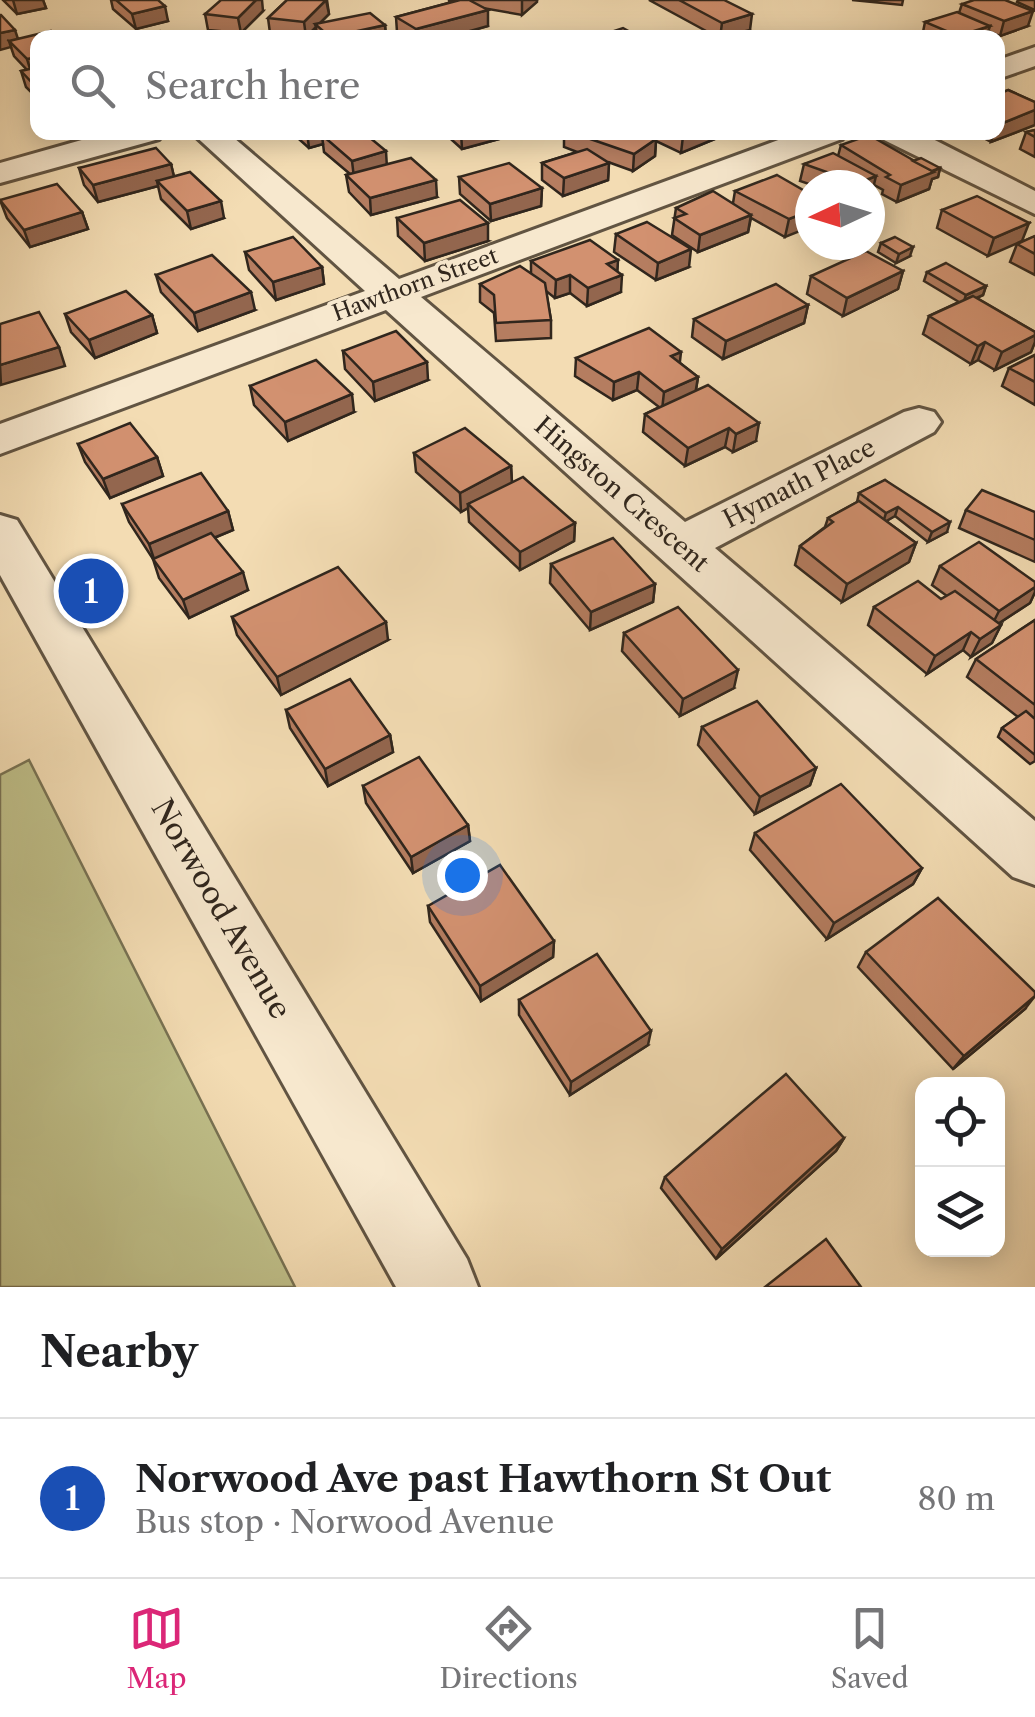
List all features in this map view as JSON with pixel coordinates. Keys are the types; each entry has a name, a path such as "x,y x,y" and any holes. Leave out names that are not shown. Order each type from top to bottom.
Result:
{"street":[{"path":"1005,67 1035,56"},
{"path":"3,168 116,140"},
{"name":"Hingston Crescent","path":"216,140 1035,858"},
{"name":"Hawthorn Street","path":"0,440 809,140"},
{"path":"909,140 1035,204"},
{"name":"Hymath Place","path":"680,545 919,422"},
{"name":"Norwood Avenue","path":"0,532 438,1287"}],"green space":[{"path":"29,760 295,1287 0,1287 0,775"}],"building":[{"path":"116,0 158,0 165,6 132,14"},
{"path":"221,0 256,0 238,18 205,14"},
{"path":"287,0 326,0 304,22 268,18"},
{"path":"469,0 488,10 416,29 396,17"},
{"path":"679,0 724,0 752,14 722,23"},
{"path":"1005,0 1033,11 1004,21 962,4"},
{"path":"957,12 990,26 944,30 925,22"},
{"path":"370,13 385,25 362,30 322,30 315,24"},
{"path":"1,15 15,30 0,33"},
{"path":"30,36 30,58 27,59 9,41"},
{"path":"1005,91 1035,102 1035,110 1005,122"},
{"path":"328,140 373,140 386,151 352,161"},
{"path":"593,140 655,140 634,154"},
{"path":"855,140 878,140 934,172 901,185 841,145"},
{"path":"156,148 171,164 93,185 79,168"},
{"path":"587,149 609,163 564,178 542,163"},
{"path":"833,153 865,170 821,170 804,164"},
{"path":"411,158 436,180 370,198 346,175"},
{"path":"921,158 940,168 932,171 913,161"},
{"path":"509,163 542,188 490,204 459,177"},
{"path":"190,172 221,201 187,211 157,181"},
{"path":"777,175 795,185 795,217 789,219 735,191"},
{"path":"57,184 82,212 24,230 0,200"},
{"path":"713,191 751,215 700,235 674,218 686,214 676,208"},
{"path":"977,196 1029,223 994,238 942,210"},
{"path":"460,200 488,223 424,243 397,218"},
{"path":"647,222 691,249 658,263 616,234"},
{"path":"1035,236 1035,254 1017,244"},
{"path":"293,237 322,267 273,282 245,252"},
{"path":"895,237 913,247 899,254 885,245 885,241"},
{"path":"590,240 618,260 607,264 622,275 588,288 570,275 556,280 531,261"},
{"path":"212,255 251,292 194,313 156,275"},
{"path":"846,260 883,260 903,271 847,298 811,276"},
{"path":"946,263 986,286 966,295 927,272"},
{"path":"520,266 545,283 551,320 496,323 494,295 480,284"},
{"path":"776,284 808,305 726,341 694,319"},
{"path":"126,291 152,315 89,340 65,314"},
{"path":"973,296 1035,335 1002,352 985,342 978,346 929,316"},
{"path":"39,312 59,347 0,365 0,324"},
{"path":"649,328 681,352 671,356 698,377 664,392 639,372 614,382 576,358"},
{"path":"396,331 427,362 373,382 343,351"},
{"path":"1035,355 1035,382 1009,368"},
{"path":"316,360 352,394 285,422 250,386"},
{"path":"708,385 759,423 736,434 729,428 688,448 645,414"},
{"path":"130,423 157,457 103,479 78,444"},
{"path":"465,428 511,466 460,493 414,453"},
{"path":"201,473 228,511 149,544 122,504"},
{"path":"523,477 575,523 520,552 468,504"},
{"path":"885,480 950,522 932,532 898,507 886,513 859,493"},
{"path":"982,490 1035,512 1035,540 966,510"},
{"path":"859,501 916,543 847,584 800,546 833,522 828,518"},
{"path":"211,533 243,572 183,600 153,559"},
{"path":"613,538 655,584 591,612 551,564"},
{"path":"979,542 1035,582 1035,587 999,611 940,566"},
{"path":"338,567 386,622 277,677 232,617"},
{"path":"918,581 941,599 955,591 1001,625 980,639 971,632 935,656 874,607"},
{"path":"678,607 738,670 683,699 624,633"},
{"path":"1035,620 1035,705 976,659"},
{"path":"350,679 390,735 325,769 286,710"},
{"path":"757,701 816,768 760,797 702,727"},
{"path":"1026,711 1035,719 1035,755 1002,728"},
{"path":"419,757 468,825 411,857 363,786"},
{"path":"841,784 922,868 834,923 755,833"},
{"path":"500,865 554,941 480,986 428,906"},
{"path":"938,898 1035,992 964,1056 866,952"},
{"path":"597,954 651,1031 571,1082 519,1000"},
{"path":"786,1074 844,1138 722,1249 665,1177"},
{"path":"826,1239 861,1287 765,1287"}],"place":[{"name":"Norwood Ave past Hawthorn St Out","path":"91,591"}]}
